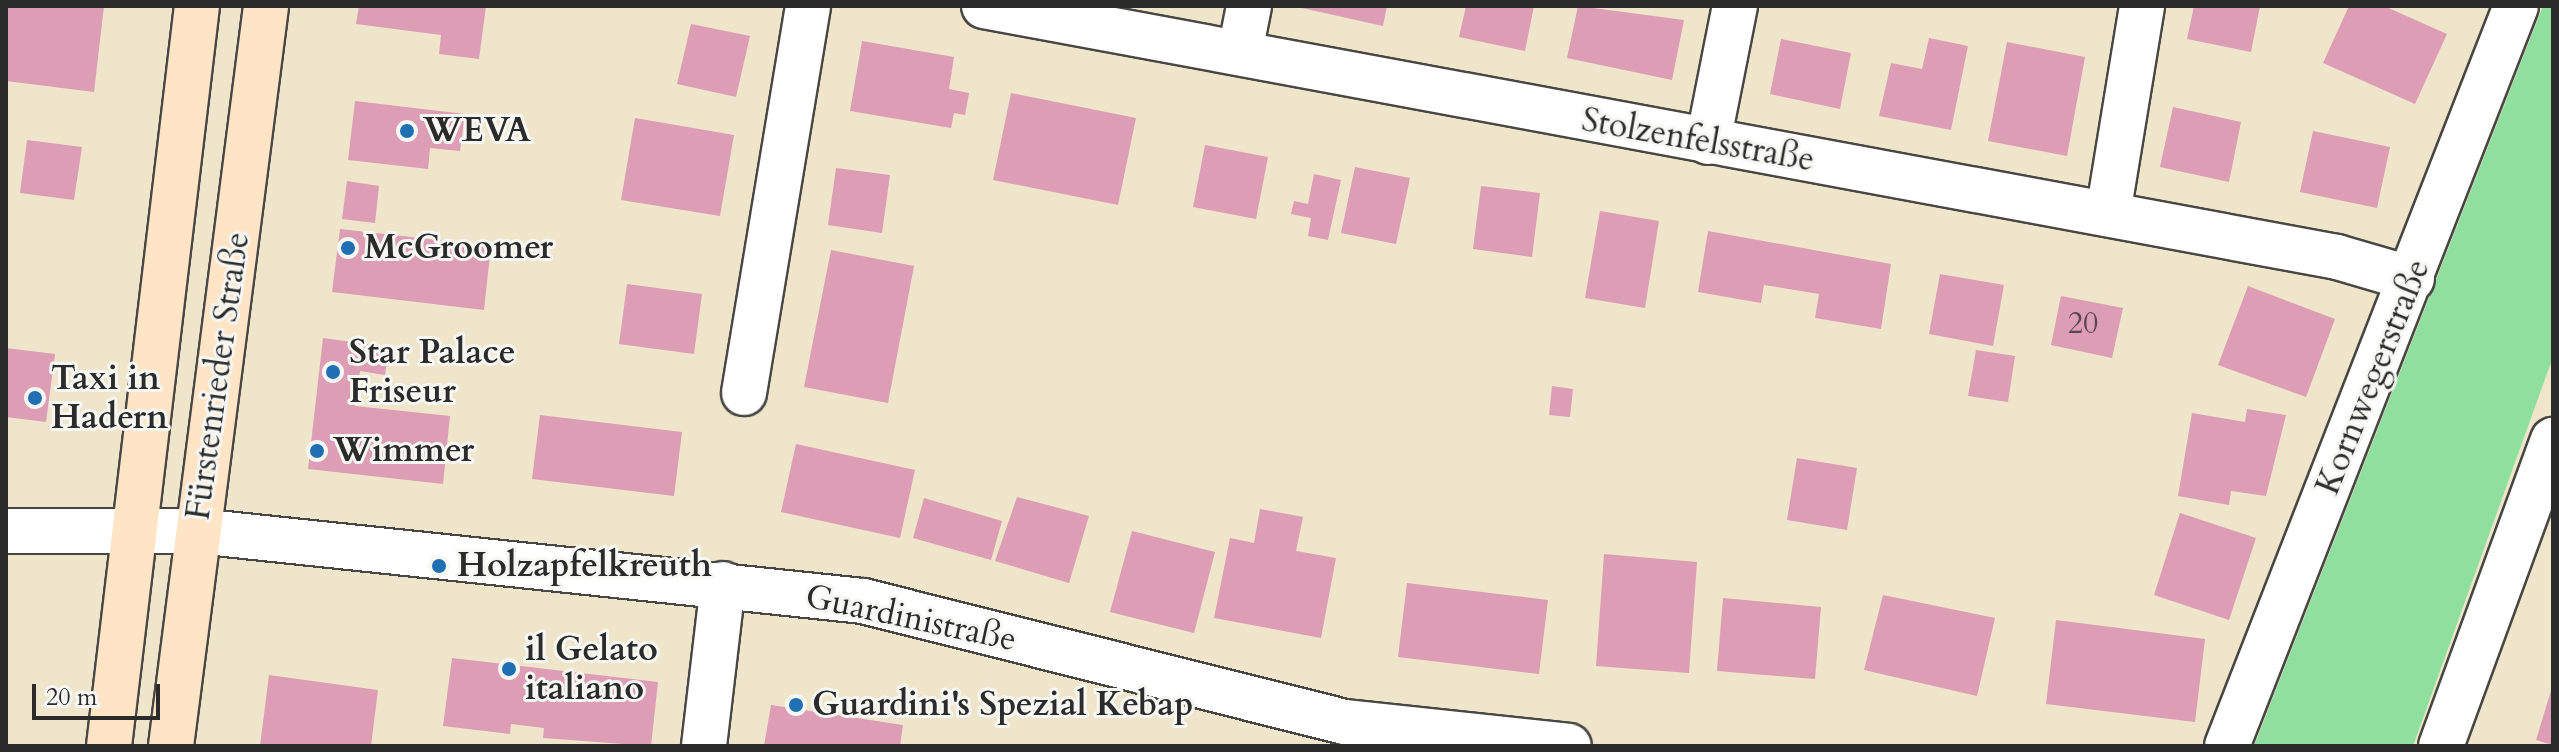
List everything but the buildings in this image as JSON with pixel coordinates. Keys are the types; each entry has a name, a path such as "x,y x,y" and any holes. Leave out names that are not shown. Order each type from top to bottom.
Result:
{"main road":[{"name":"Fürstenrieder Straße","path":"109,746 197,6"},
{"name":"Fürstenrieder Straße","path":"171,746 266,6"}],"street":[{"path":"744,393 808,6"},
{"name":"Stolzenfelsstraße","path":"984,6 2337,257 2412,279"},
{"path":"1240,52 1249,6"},
{"path":"1708,142 1735,6"},
{"path":"2108,214 2142,6"},
{"name":"Kornwegerstraße","path":"2227,746 2412,279 2516,6"},
{"path":"2441,746 2553,440"},
{"name":"Guardinistraße","path":"6,531 137,526 723,584 863,601 1345,722 1569,746"},
{"path":"704,746 723,584"}],"green space":[{"path":"2543,6 2553,6 2553,357 2413,746 2254,746"}],"place":[{"name":"WEVA","path":"407,131"},
{"name":"McGroomer","path":"348,248"},
{"name":"Star Palace Friseur","path":"333,372"},
{"name":"Taxi in Hadern","path":"35,398"},
{"name":"Wimmer","path":"317,451"},
{"name":"Holzapfelkreuth","path":"439,566"},
{"name":"il Gelato italiano","path":"509,669"},
{"name":"Guardini's Spezial Kebap","path":"796,705"}]}
